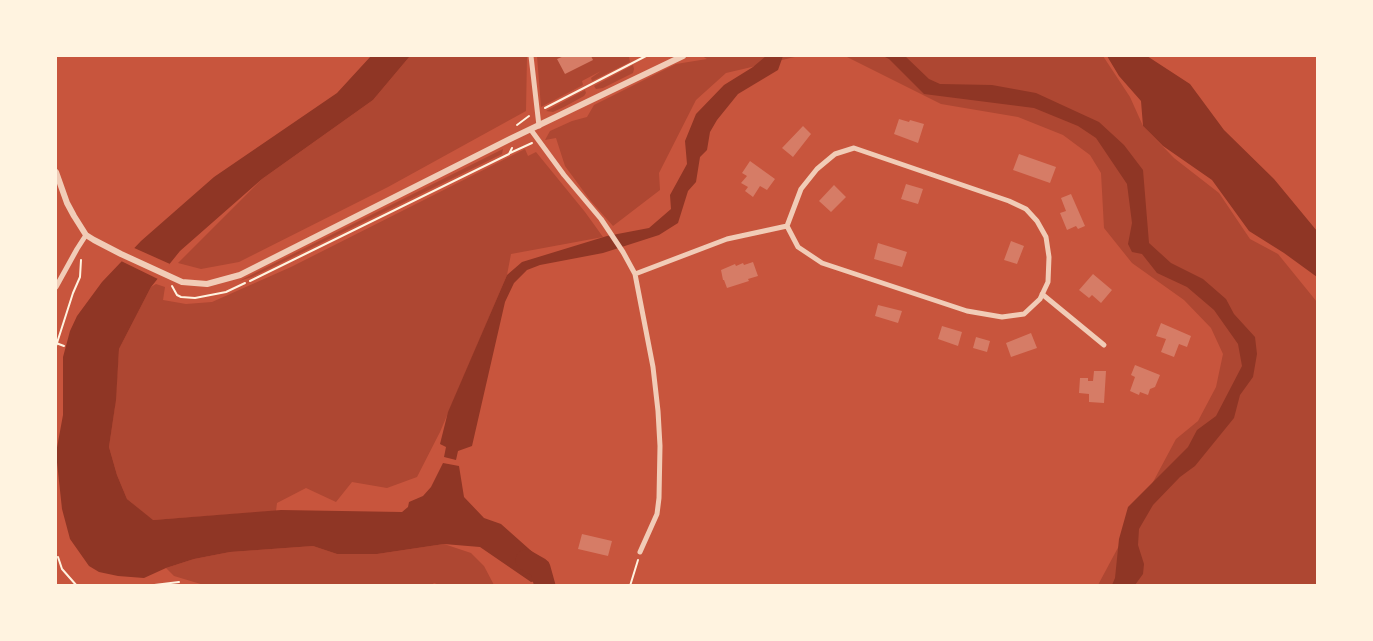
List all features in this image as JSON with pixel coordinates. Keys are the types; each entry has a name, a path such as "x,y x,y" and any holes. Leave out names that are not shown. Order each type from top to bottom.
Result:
{"street":[{"path":"531,56 538,126"},
{"path":"56,172 67,203 86,235 182,282 207,284 240,275 683,56"},
{"path":"531,130 564,175 601,219 634,274 653,367 660,446 657,514 640,552"},
{"path":"854,148 1009,201 1026,209 1037,221 1046,237 1049,257 1048,282 1040,299 1024,314 1002,317 967,311 822,264 798,247 788,226 801,189 835,154 854,148"},
{"path":"634,274 728,239 788,226"},
{"path":"56,286 86,235"},
{"path":"1042,294 1104,345"}],"path":[{"path":"509,154 538,140"},
{"path":"64,346 56,344 80,277 81,259"},
{"path":"630,585 640,552"},
{"path":"58,557 62,570 77,585"},
{"path":"146,585 179,582"}],"shaded area":[{"path":"371,56 410,56 373,100 262,179 180,251 151,287 119,349 116,400 109,447 117,475 127,499 153,520 281,510 402,512 408,507 409,502 423,496 431,487 443,463 459,466 464,497 484,518 501,524 546,564 551,578 531,582 480,547 444,544 377,554 337,554 313,546 230,552 194,559 144,578 99,572 89,566 70,539 62,509 56,453 63,415 63,357 77,316 102,282 141,241 214,177 337,93"},
{"path":"410,56 527,56 526,111 388,187 239,262 201,269 178,263 262,179 373,100"},
{"path":"537,56 631,56 629,57 630,62 592,81 591,78 601,71 582,81 583,85 541,107"},
{"path":"702,56 799,56 726,73 696,100 659,173 660,190 613,226 565,166 556,138 545,140 550,131 587,117 594,105 676,64 707,59"},
{"path":"766,56 783,56 778,70 738,94 717,120 710,132 707,150 700,157 696,182 688,191 678,223 659,235 603,253 540,265 527,270 514,283 505,302 472,446 458,451 456,460 444,457 446,447 440,444 448,412 507,275 522,262 607,236 649,228 671,209 670,195 687,164 685,141 696,114 724,85"},
{"path":"845,56 1103,56 1130,97 1143,126 1174,158 1219,193 1250,239 1278,254 1317,302 1317,585 1098,585 1176,439 1198,421 1216,387 1223,354 1211,328 1184,300 1132,263 1104,228 1101,173 1090,155 1063,135 1018,117 941,104"},
{"path":"883,56 905,56 929,79 940,84 992,85 1036,93 1099,122 1124,145 1143,170 1149,243 1171,263 1203,279 1226,299 1234,314 1255,337 1257,354 1253,377 1240,395 1234,418 1195,466 1180,477 1153,505 1139,529 1138,545 1144,564 1143,574 1135,585 1112,585 1115,578 1119,539 1128,507 1188,447 1197,430 1216,416 1242,366 1238,344 1214,310 1187,287 1157,273 1142,254 1132,252 1128,244 1132,223 1127,184 1096,138 1078,126 1034,108 924,94 889,59"},
{"path":"1107,56 1147,56 1190,84 1224,130 1274,179 1317,231 1317,277 1249,231 1212,180 1163,146 1143,126 1141,101 1119,76"},
{"path":"633,65 633,73 603,88 596,89 594,86"},
{"path":"585,90 584,96 564,107 553,112 546,111"},
{"path":"503,149 502,154 252,277 239,281"},
{"path":"525,149 528,156 536,152 603,237 511,254 507,275 440,432 417,477 387,488 352,482 336,502 306,488 277,503 276,511 152,520 127,499 109,447 115,406 119,349 151,287 156,284 165,287 163,300 186,304 212,302 291,267"},
{"path":"444,544 471,553 484,566 494,585 442,586 434,583 431,586 204,585 174,576 166,568 194,559 230,552 313,546 337,554 377,554"}],"pier":[{"path":"132,247 170,264 160,280 119,260"}],"building":[{"path":"564,56 591,56 593,60 565,74 557,59"},
{"path":"899,119 924,124 918,143 894,134"},
{"path":"803,126 811,134 793,157 782,148"},
{"path":"1019,154 1056,167 1050,183 1013,170"},
{"path":"750,161 775,179 767,190 760,186 753,197 745,191 748,187 741,183 747,176 742,173"},
{"path":"906,184 923,189 918,204 901,199"},
{"path":"834,185 846,197 831,212 819,201"},
{"path":"1071,194 1085,226 1078,229 1076,226 1067,230 1060,213 1066,211 1061,198"},
{"path":"1011,241 1024,246 1017,264 1004,260"},
{"path":"878,243 907,252 902,267 874,259"},
{"path":"753,262 758,276 727,288 721,270 735,264 736,266"},
{"path":"1093,274 1112,290 1101,303 1092,295 1089,298 1079,290"},
{"path":"878,305 902,311 898,323 875,316"},
{"path":"1161,323 1191,336 1187,347 1179,344 1174,357 1161,352 1166,339 1156,336"},
{"path":"942,326 962,332 958,346 938,339"},
{"path":"1031,333 1037,348 1011,357 1006,343"},
{"path":"976,337 990,341 987,352 973,348"},
{"path":"1135,365 1160,375 1155,387 1150,389 1148,395 1140,392 1139,395 1130,391 1135,377 1131,375"},
{"path":"1094,371 1106,371 1104,403 1089,402 1089,394 1079,393 1080,378 1093,381"},
{"path":"582,534 612,541 608,556 578,549"}],"waterway":[{"path":"526,560 540,568 545,586"}]}
